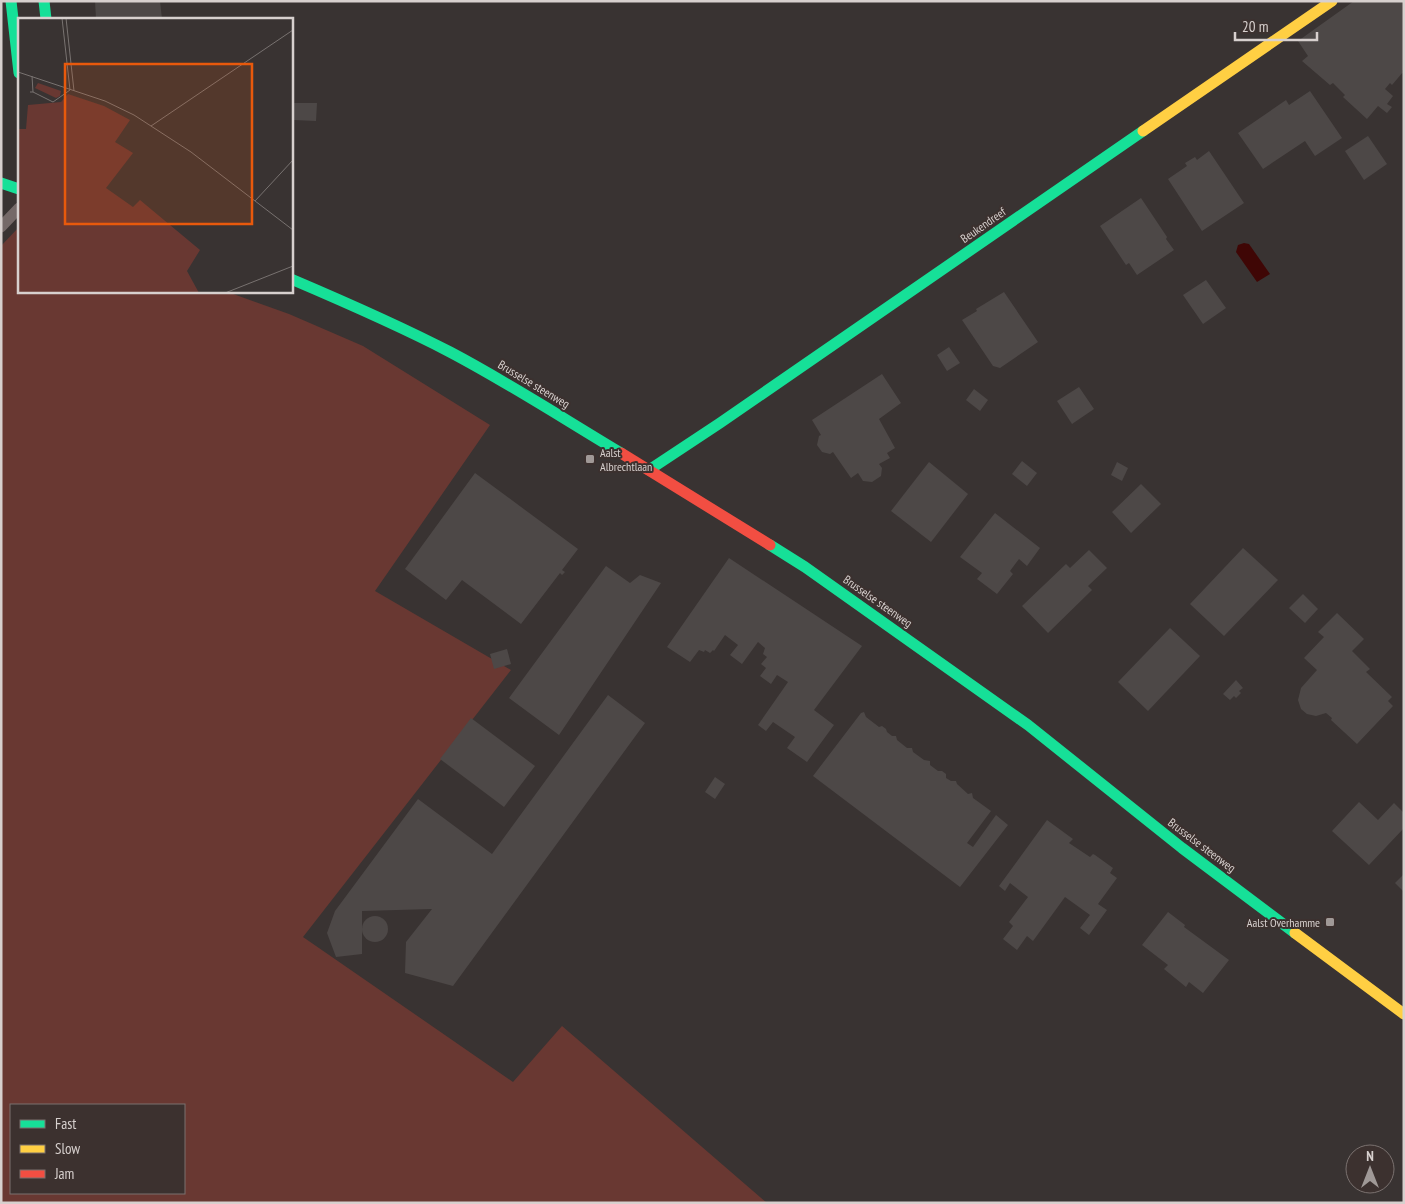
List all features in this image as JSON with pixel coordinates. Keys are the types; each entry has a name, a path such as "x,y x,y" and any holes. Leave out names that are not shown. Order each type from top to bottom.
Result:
{"main road":[{"path":"11,1 18,64"},
{"path":"44,1 46,18"},
{"name":"Beukendreef","path":"649,470 1332,1"},
{"path":"1,183 18,188"},
{"name":"Brusselse steenweg","path":"292,279 377,316 450,352 515,388 805,567 1028,725 1176,842 1404,1014"}],"lane":[{"path":"1,227 18,209"}],"shaded area":[{"path":"18,228 18,292 228,292 289,314 363,346 490,425 375,591 511,670 303,937 513,1082 562,1026 767,1203 1,1203 1,246"},
{"path":"1249,244 1270,274 1257,282 1236,252 1238,245"}],"building":[{"path":"95,1 160,1 162,18 96,18"},
{"path":"1354,1 1404,1 1404,69 1392,85 1390,83 1385,89 1393,96 1387,104 1392,107 1387,113 1378,106 1367,119 1343,97 1345,95 1333,83 1330,85 1302,61 1308,56 1298,41"},
{"path":"1310,91 1342,138 1315,156 1305,141 1263,169 1238,133 1286,100 1289,105"},
{"path":"292,92 294,103 317,103 316,121 294,120 292,125"},
{"path":"1368,136 1387,164 1364,180 1345,151"},
{"path":"1209,151 1244,203 1202,231 1168,179 1187,166 1185,163 1195,157 1197,160"},
{"path":"1141,198 1174,250 1137,275 1129,263 1126,265 1100,226"},
{"path":"1206,280 1226,308 1203,324 1183,295"},
{"path":"1004,292 1038,342 1000,368 993,366 962,320"},
{"path":"949,347 960,363 947,371 937,355"},
{"path":"882,374 901,403 879,419 895,448 887,453 890,458 879,464 882,468 881,476 872,482 863,481 858,473 851,478 833,452 830,454 822,452 817,445 821,435 812,420"},
{"path":"1079,387 1094,409 1072,424 1057,401"},
{"path":"974,389 988,400 980,411 966,400"},
{"path":"1022,461 1037,473 1027,486 1012,474"},
{"path":"929,462 968,494 931,542 891,511"},
{"path":"1117,462 1128,468 1122,481 1111,475"},
{"path":"475,473 578,549 562,570 565,572 562,575 560,573 521,624 462,580 446,600 405,569"},
{"path":"1141,484 1161,504 1131,533 1112,512"},
{"path":"995,513 1040,548 1027,566 1019,559 1010,571 1013,574 997,594 977,579 982,573 960,557"},
{"path":"1243,548 1278,580 1224,636 1190,604"},
{"path":"1089,550 1107,568 1088,586 1092,590 1048,633 1022,606 1066,564 1070,568"},
{"path":"729,558 862,646 814,710 834,725 807,762 787,748 795,737 773,722 766,731 758,725 788,682 777,675 771,684 760,676 766,668 761,664 767,657 763,654 765,648 758,642 742,664 730,655 738,645 725,635 714,651 710,653 705,650 704,652 699,650 690,662 667,647"},
{"path":"606,566 630,583 640,575 661,583 559,735 509,698"},
{"path":"1303,594 1318,609 1305,623 1289,608"},
{"path":"1337,613 1364,639 1352,651 1370,669 1366,672 1392,697 1388,701 1393,706 1357,744 1326,713 1316,716 1307,714 1301,709 1298,700 1301,688 1317,670 1304,658 1324,637 1318,632"},
{"path":"1170,628 1200,656 1148,711 1118,682"},
{"path":"507,649 511,664 494,669 490,654"},
{"path":"1236,680 1243,688 1239,691 1241,693 1236,698 1234,696 1230,700 1223,694"},
{"path":"608,695 645,723 453,986 405,973 406,942 432,909 362,911 362,954 336,957 327,933 335,911 418,799 492,854"},
{"path":"864,712 866,717 879,727 882,726 892,736 896,736 897,740 907,748 912,748 913,752 924,760 930,761 930,765 946,774 946,778 956,781 968,794 972,793 973,798 991,811 967,843 973,847 996,815 1008,825 960,887 813,776 861,713"},
{"path":"471,718 535,766 504,807 440,759"},
{"path":"715,777 725,784 715,799 705,792"},
{"path":"1359,802 1378,820 1394,803 1404,813 1404,828 1369,865 1332,831"},
{"path":"1047,820 1073,839 1069,843 1090,857 1093,854 1095,855 1113,868 1110,873 1117,878 1098,904 1107,910 1089,935 1080,928 1090,915 1065,897 1033,941 1027,936 1017,950 1003,939 1013,926 1009,922 1028,897 1010,883 1005,891 999,886"},
{"path":"1404,874 1404,892 1395,883"},
{"path":"1168,912 1185,925 1184,927 1229,960 1203,993 1189,982 1186,987 1164,969 1168,965 1142,945"},
{"path":"375,916 384,920 388,929 384,938 375,942 366,938 362,929 366,920"}],"traffic: fast":[{"path":"11,1 18,64"},
{"path":"44,1 46,18"},
{"path":"649,470 1143,131"},
{"path":"1,183 18,189"},
{"path":"292,279 391,323 450,352 621,453"},
{"path":"770,545 805,567 1028,725 1182,848 1295,933"}],"traffic: slow":[{"path":"1143,131 1332,1"},
{"path":"1295,933 1404,1014"}],"traffic: jam":[{"path":"621,453 770,545"}],"place":[{"name":"Aalst Albrechtlaan","path":"590,459"},
{"name":"Aalst Overhamme","path":"1330,922"}]}
